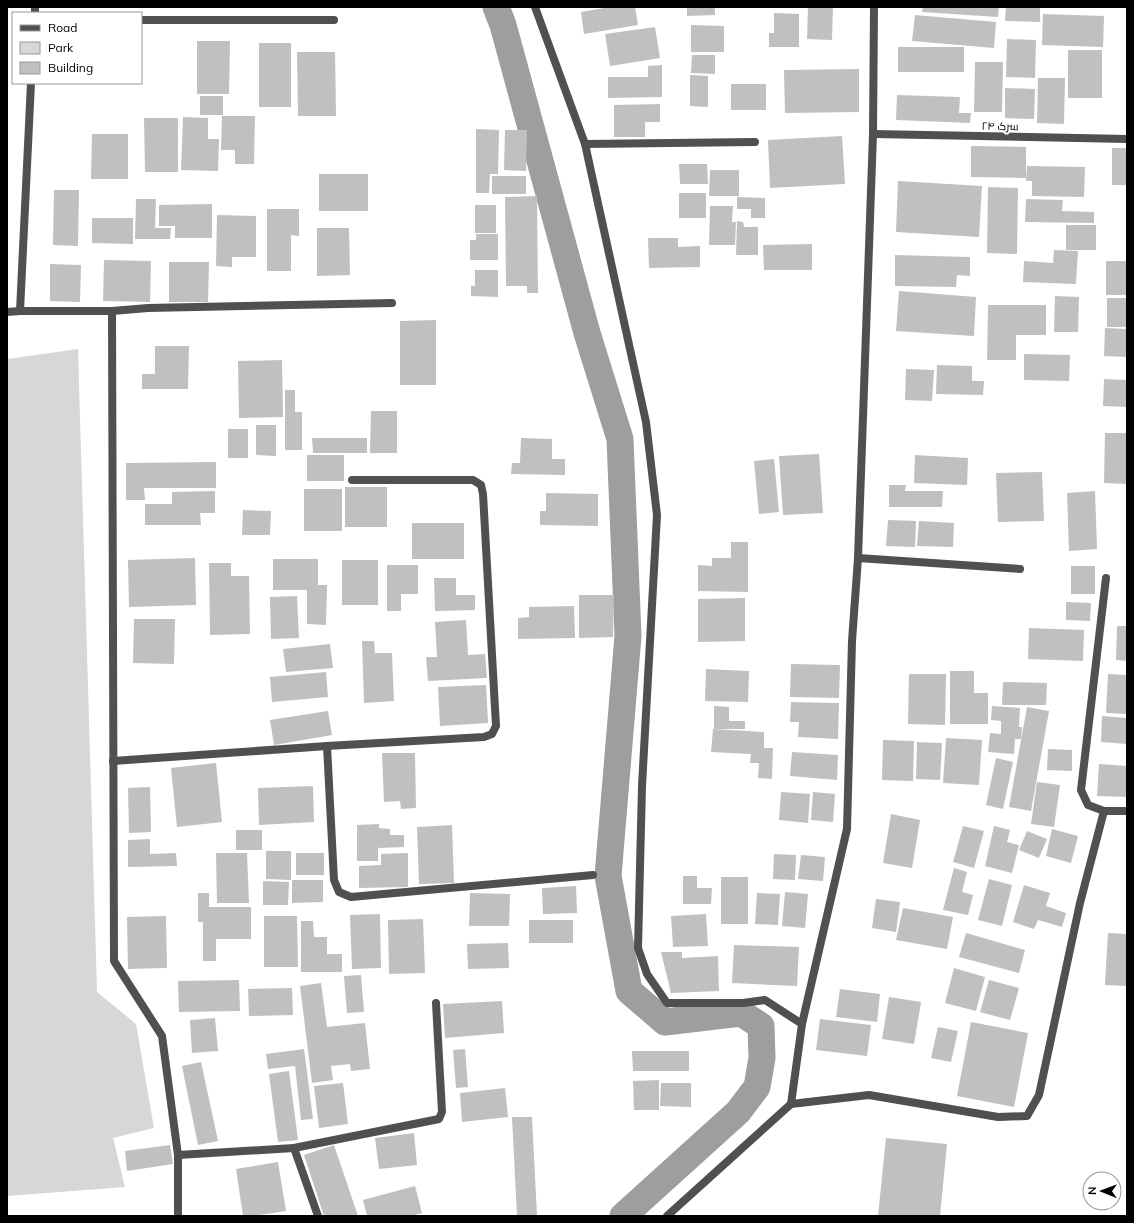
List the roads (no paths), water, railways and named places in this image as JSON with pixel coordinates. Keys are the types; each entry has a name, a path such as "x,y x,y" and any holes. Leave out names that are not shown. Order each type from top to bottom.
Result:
{"street":[{"path":"535,7 585,144 646,422 657,515 642,786 638,948 647,974 666,1003 743,1003 765,1000 802,1024"},
{"path":"790,1104 802,1024 847,829 852,641 858,558 872,134 874,7"},
{"path":"142,20 334,20"},
{"path":"20,311 31,84"},
{"name":"سرک ۲۴","path":"872,134 1127,139"},
{"path":"585,144 755,142"},
{"path":"7,312 112,311 148,308 392,303"},
{"path":"112,311 114,961 162,1036 178,1155 178,1216"},
{"path":"113,761 484,737 492,734 496,726 483,494 481,485 473,480 352,480"},
{"path":"858,558 1020,569"},
{"path":"1106,578 1081,790 1088,805 1104,811 1127,812"},
{"path":"327,746 334,880 338,892 351,897 593,875"},
{"path":"667,1216 790,1104 869,1095 998,1117 1027,1116 1039,1095 1080,903 1104,811"},
{"path":"178,1155 294,1148 439,1119 442,1112 436,1003"},
{"path":"294,1148 318,1216"}],"waterway":[{"path":"496,7 503,25 587,333 620,439 628,636 608,876 629,991 665,1022 741,1013 761,1026 762,1058 757,1087 738,1112 623,1216"}]}
